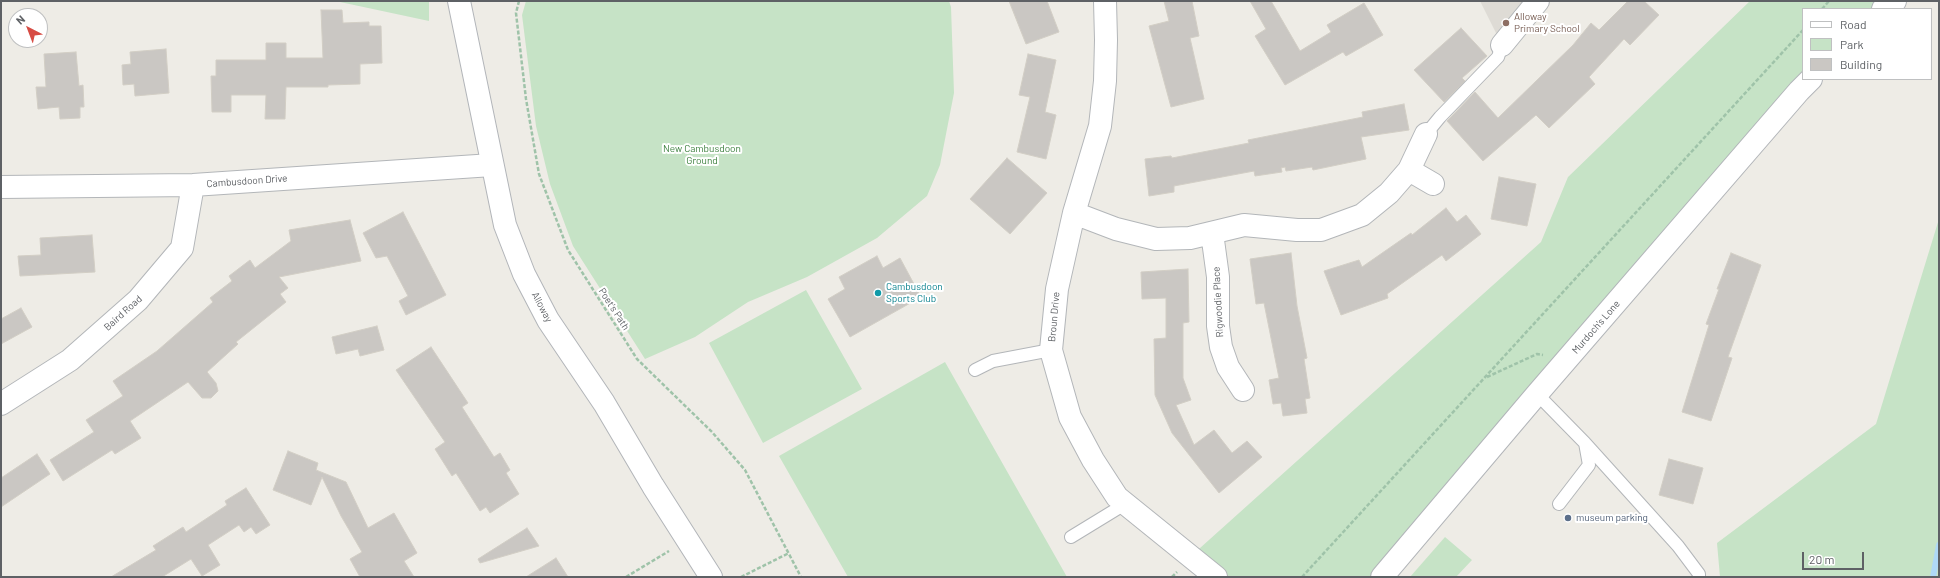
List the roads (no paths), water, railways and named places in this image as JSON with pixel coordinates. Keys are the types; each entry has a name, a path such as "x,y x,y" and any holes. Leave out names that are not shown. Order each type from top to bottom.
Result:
{"street":[{"name":"Alloway","path":"459,1 505,225 524,274 548,320 604,403 686,540 711,577"},
{"name":"Broun Drive","path":"1104,1 1106,40 1105,81 1100,126 1074,213 1056,290 1051,350 1070,417 1093,460 1117,497 1216,577"},
{"path":"1502,44 1538,1"},
{"path":"1884,8 1895,1"},
{"name":"Murdoch's Lone","path":"1382,577 1537,394 1810,80"},
{"path":"1074,213 1116,229 1156,239 1190,238 1244,225 1297,230 1321,230 1362,215 1389,193 1409,170 1426,134"},
{"name":"Cambusdoon Drive","path":"1,187 193,185 492,164"},
{"path":"1409,170 1433,184"},
{"name":"Baird Road","path":"1,404 70,360 138,300 182,248 193,185"},
{"name":"Rigwoodie Place","path":"1212,233 1218,277 1218,326 1221,347 1228,367 1243,390"}],"lane":[{"path":"1426,134 1440,116 1498,57 1502,44"},
{"path":"975,370 993,361 1051,350"},
{"path":"1537,394 1586,443 1678,546 1699,574 1699,577"},
{"path":"1558,504 1589,465 1586,443"},
{"path":"1071,537 1125,504"}],"waterway":[{"path":"1933,577 1939,545"}],"place":[{"name":"Alloway Primary School","path":"1506,23"},
{"name":"Cambusdoon Sports Club","path":"878,293"},
{"name":"museum parking","path":"1568,518"}],"park label":[{"name":"New Cambusdoon Ground","path":"702,154"}]}
